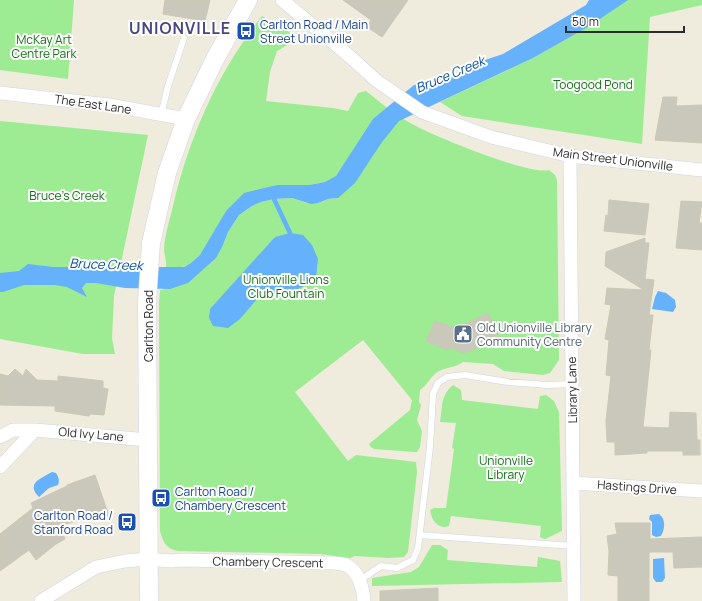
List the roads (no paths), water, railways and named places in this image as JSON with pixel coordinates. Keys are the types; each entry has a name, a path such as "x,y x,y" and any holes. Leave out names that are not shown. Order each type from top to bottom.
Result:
{"main road":[{"name":"Carlton Road","path":"148,601 146,302 151,243 166,173 186,119 215,59 248,0"}],"street":[{"name":"Main Street Unionville","path":"282,0 377,81 422,112 491,137 570,156 702,170"},
{"name":"The East Lane","path":"0,93 109,105 186,119"},
{"name":"Library Lane","path":"570,156 574,601"},
{"name":"Old Ivy Lane","path":"0,437 13,430 35,430 148,440"},
{"path":"0,467 35,430"},
{"name":"Hastings Drive","path":"573,483 702,491"},
{"name":"Chambery Crescent","path":"41,601 96,567 125,561 148,559 171,561 335,563 347,565 355,572 360,581 364,601"}],"lane":[{"path":"161,115 168,86 184,38"},
{"path":"360,581 381,566 398,568 413,560 418,548 430,447 433,394 438,383 447,377 465,375 508,382 547,385 572,384"},
{"path":"420,535 573,546"}],"water":[{"path":"589,0 628,0 588,27 533,58 399,121 382,142 355,183 338,198 311,204 292,198 274,199 252,206 239,215 228,232 216,258 188,283 170,289 125,288 96,283 86,283 82,288 87,297 67,287 55,285 24,285 0,292 0,273 19,271 28,264 53,267 184,267 200,255 226,211 244,193 278,185 309,185 325,182 336,176 373,119 414,85 435,78 460,75 482,61 503,54 586,5"},
{"path":"290,233 303,235 312,245 318,259 316,277 309,283 295,290 258,298 240,319 228,328 213,326 209,318 210,309 275,237"},
{"path":"658,291 666,293 675,300 676,307 673,312 652,309"},
{"path":"52,472 56,473 57,475 59,480 58,485 49,488 39,497 35,492 34,485 40,479"},
{"path":"659,514 664,521 664,527 661,536 656,537 652,535 652,522 649,519 650,515"},
{"path":"664,558 665,578 662,582 656,582 653,578 653,559"}],"waterway":[{"path":"274,199 290,233"}],"place":[{"name":"Carlton Road / Main Street Unionville","path":"246,31"},
{"name":"Old Unionville Library Community Centre","path":"463,334"},
{"name":"Carlton Road / Chambery Crescent","path":"161,498"},
{"name":"Carlton Road / Stanford Road","path":"127,522"}],"district":[{"name":"UNIONVILLE","path":"180,28"}],"park label":[{"name":"McKay Art Centre Park","path":"44,46"},
{"name":"Toogood Pond","path":"593,84"},
{"name":"Bruce’s Creek","path":"67,195"},
{"name":"Unionville Lions Club Fountain","path":"286,286"},
{"name":"Unionville Library","path":"506,467"}],"water label":[{"name":"Bruce Creek","path":"450,74"},
{"name":"Bruce Creek","path":"106,264"}]}
